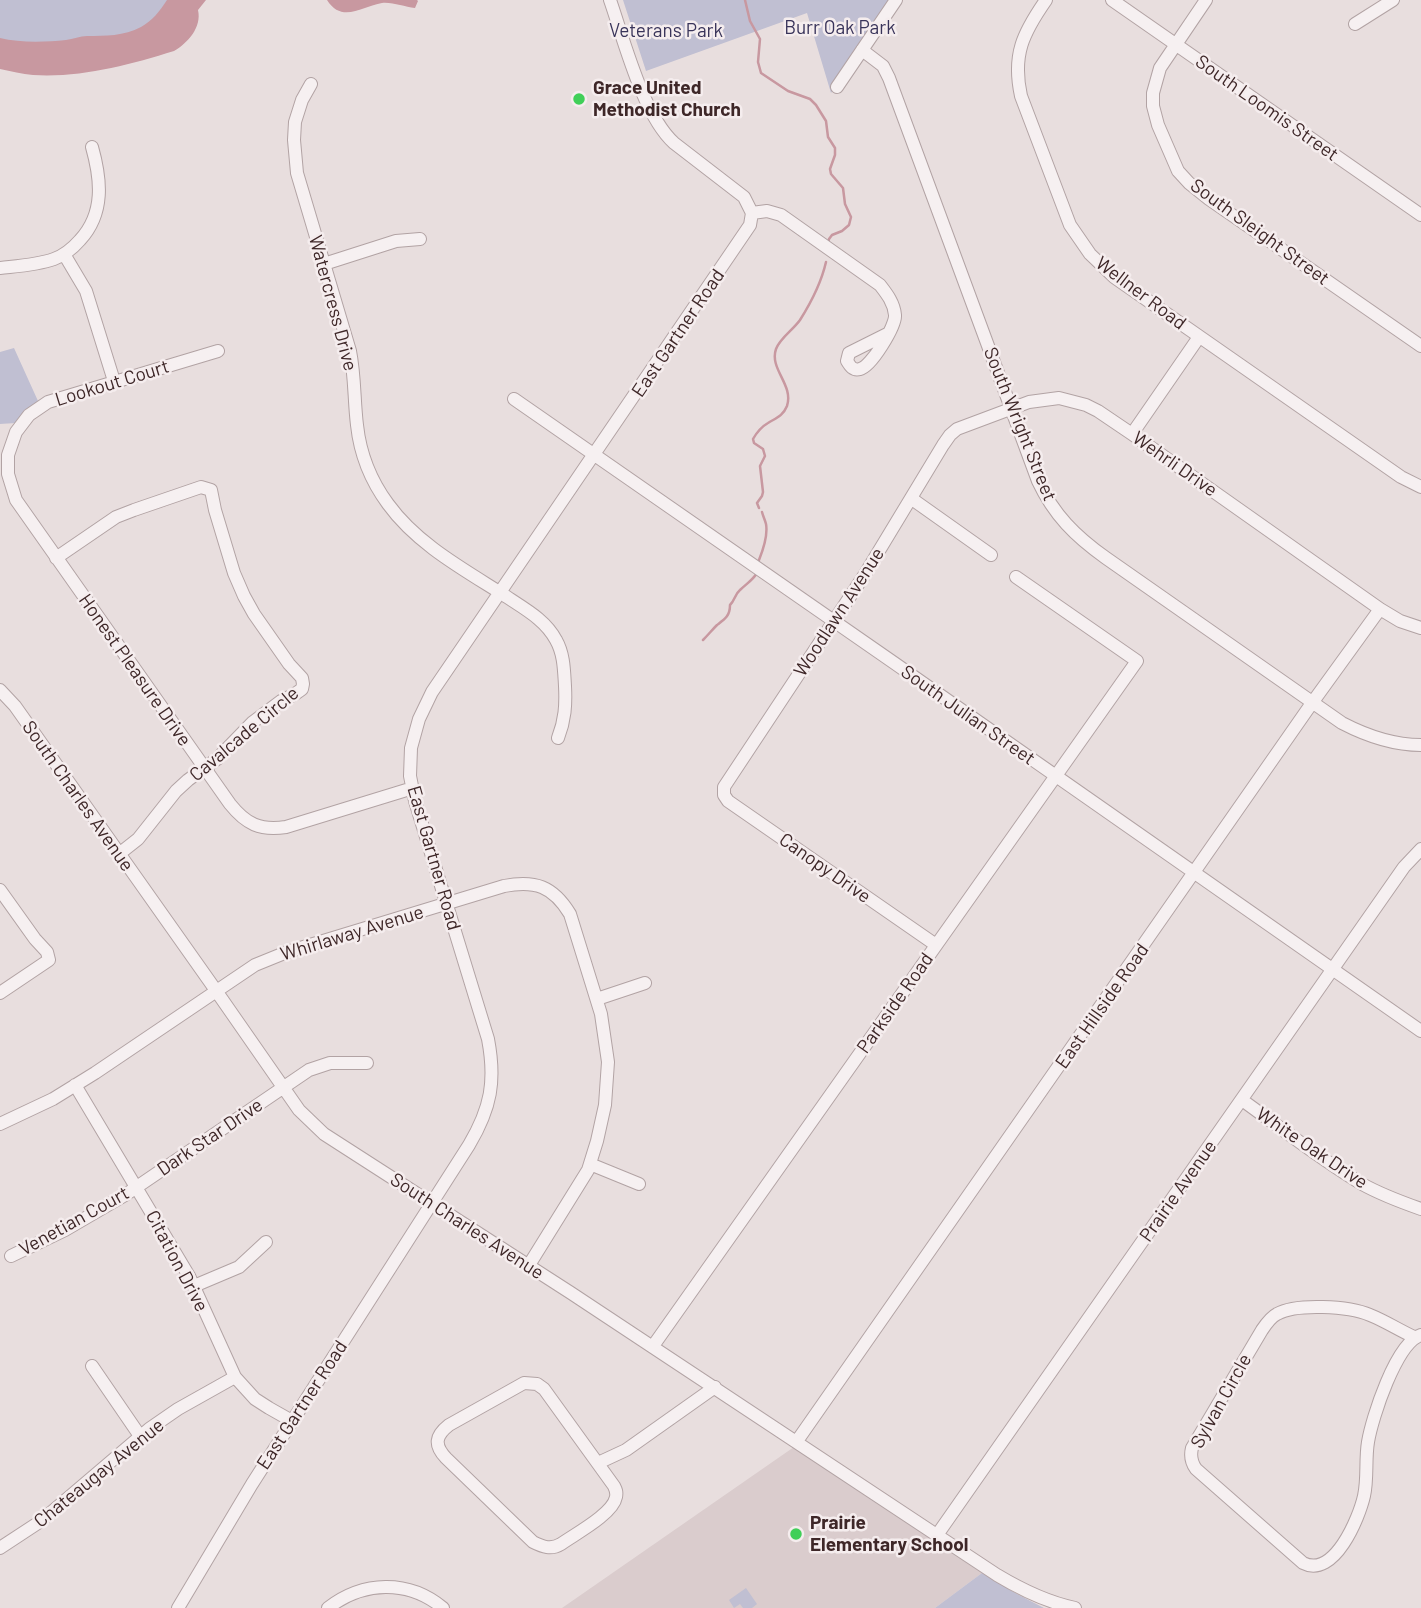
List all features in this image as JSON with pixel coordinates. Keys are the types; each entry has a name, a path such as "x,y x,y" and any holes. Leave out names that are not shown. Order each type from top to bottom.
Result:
{"street":[{"path":"610,0 642,92 654,117 669,138 739,192 752,213 767,211 781,215 880,285 890,299 895,314 889,333"},
{"path":"837,87 896,0"},
{"name":"Wellner Road","path":"1046,0 1023,37 1018,59 1018,82 1065,214 1079,241 1103,268 1401,477 1421,487"},
{"name":"South Loomis Street","path":"1112,0 1421,215"},
{"name":"South Sleight Street","path":"1206,0 1158,72 1154,85 1153,106 1158,125 1181,175 1209,199 1421,346"},
{"path":"1356,24 1393,0"},
{"name":"South Wright Street","path":"862,50 883,66 889,78 1038,481 1059,517 1106,558 1312,703 1359,732 1391,742 1421,745"},
{"name":"Watercress Drive","path":"311,84 295,122 295,158 300,187 350,351 360,441 365,459 379,490 411,531 540,620 551,632 557,641 564,666 566,702 564,722 558,738"},
{"path":"0,268 38,264 64,254 84,236 97,211 100,180 92,147"},
{"name":"East Gartner Road","path":"178,1608 252,1484 480,1125 489,1101 493,1073 488,1039 413,788 411,748 425,705 499,592 743,237 750,225 752,213"},
{"path":"324,264 396,242 420,239"},
{"path":"64,254 88,298 114,381"},
{"path":"1132,434 1199,337"},
{"name":"Lookout Court","path":"16,432 29,415 48,402 218,351"},
{"name":"South Julian Street","path":"514,399 835,620 1421,1031"},
{"name":"Wehrli Drive","path":"950,435 963,426 1029,402 1046,399 1070,400 1087,405 1380,608"},
{"name":"Honest Pleasure Drive","path":"16,432 8,461 13,493 56,558 239,815 249,822 270,829 286,827 413,788"},
{"name":"Woodlawn Avenue","path":"724,787 835,620 950,435"},
{"name":"Cavalcade Circle","path":"56,558 107,523 134,510 201,486 211,490 234,573 244,596 289,664 302,678 302,689 253,722 217,759 176,791 138,839 119,854"},
{"path":"912,499 991,555"},
{"name":"Parkside Road","path":"653,1346 1137,661 1016,577"},
{"path":"1380,608 1406,624 1421,628"},
{"name":"East Hillside Road","path":"797,1441 1380,608"},
{"name":"South Charles Avenue","path":"0,690 15,706 282,1087 299,1110 324,1134 529,1265 1020,1588 1056,1604 1075,1608"},
{"name":"Canopy Drive","path":"724,787 724,795 728,801 936,945"},
{"name":"Prairie Avenue","path":"937,1535 1404,867 1420,853"},
{"name":"Whirlaway Avenue","path":"0,1124 53,1099 255,965 275,956 447,903 516,884 533,884 545,888 561,901 570,914 597,999 608,1062 602,1122 590,1164 529,1265"},
{"path":"0,890 35,939 47,951 49,960 0,993"},
{"path":"597,999 645,983"},
{"name":"Dark Star Drive","path":"137,1187 309,1070 341,1062 367,1063"},
{"name":"Citation Drive","path":"75,1085 178,1255 234,1377 255,1399 292,1421"},
{"name":"White Oak Drive","path":"1242,1100 1363,1184 1392,1199 1421,1209"},
{"path":"590,1164 639,1184"},
{"name":"Venetian Court","path":"10,1256 65,1230 137,1187"},
{"path":"194,1286 239,1267 266,1242"},
{"name":"Sylvan Circle","path":"1320,1307 1354,1310 1418,1336 1401,1354 1374,1414 1367,1445 1366,1485 1359,1515 1345,1541 1325,1562 1314,1566 1303,1563 1196,1469 1191,1459 1192,1448 1262,1330 1277,1314 1286,1309 1320,1307"},
{"path":"92,1366 140,1436"},
{"name":"Chateaugay Avenue","path":"0,1548 41,1521 140,1436 178,1409 234,1377"},
{"path":"529,1382 544,1389 598,1463 616,1490 612,1506 561,1544 552,1548 543,1547 533,1542 446,1458 438,1446 438,1437 449,1425 504,1393 529,1382"},
{"path":"598,1463 626,1450 715,1387"},
{"path":"328,1608 354,1592 388,1587 414,1591 443,1608"}],"shaded area":[{"path":"167,0 206,0 198,10 198,22 193,34 174,51 122,66 69,74 33,75 0,69 0,38 42,42 121,34 145,25"},
{"path":"327,0 418,1 415,8 382,3 346,12 339,11"},
{"name":"Prairie Elementary School","path":"794,1447 982,1573 935,1608 562,1608"}],"green space":[{"path":"0,0 190,0 174,28 0,51"},
{"name":"Veterans Park","path":"623,0 891,0 831,93 807,13 646,71"},
{"path":"14,348 38,401 16,423 0,424 0,352"},
{"path":"982,1573 1017,1594 1044,1608 935,1608"},
{"path":"746,1588 757,1604 752,1608 743,1608 740,1604 734,1608 729,1600"}],"waterway":[{"path":"745,0 750,21 760,39 758,62 761,73 788,91 810,99 826,121 828,137 835,148 831,174 843,188 845,204 851,217 849,225 832,235 828,244"},
{"path":"759,508 757,503 763,492 760,466 765,456 763,449 754,443 753,439 761,428 783,412 788,398 776,363 776,349 800,320 819,285 826,262"},
{"path":"759,560 766,533 762,512"},
{"path":"703,640 726,617 737,593 757,573"}],"place":[{"name":"Grace United Methodist Church","path":"579,99"},
{"name":"Prairie Elementary School","path":"796,1534"}],"park label":[{"name":"Burr Oak Park","path":"840,28"}]}
